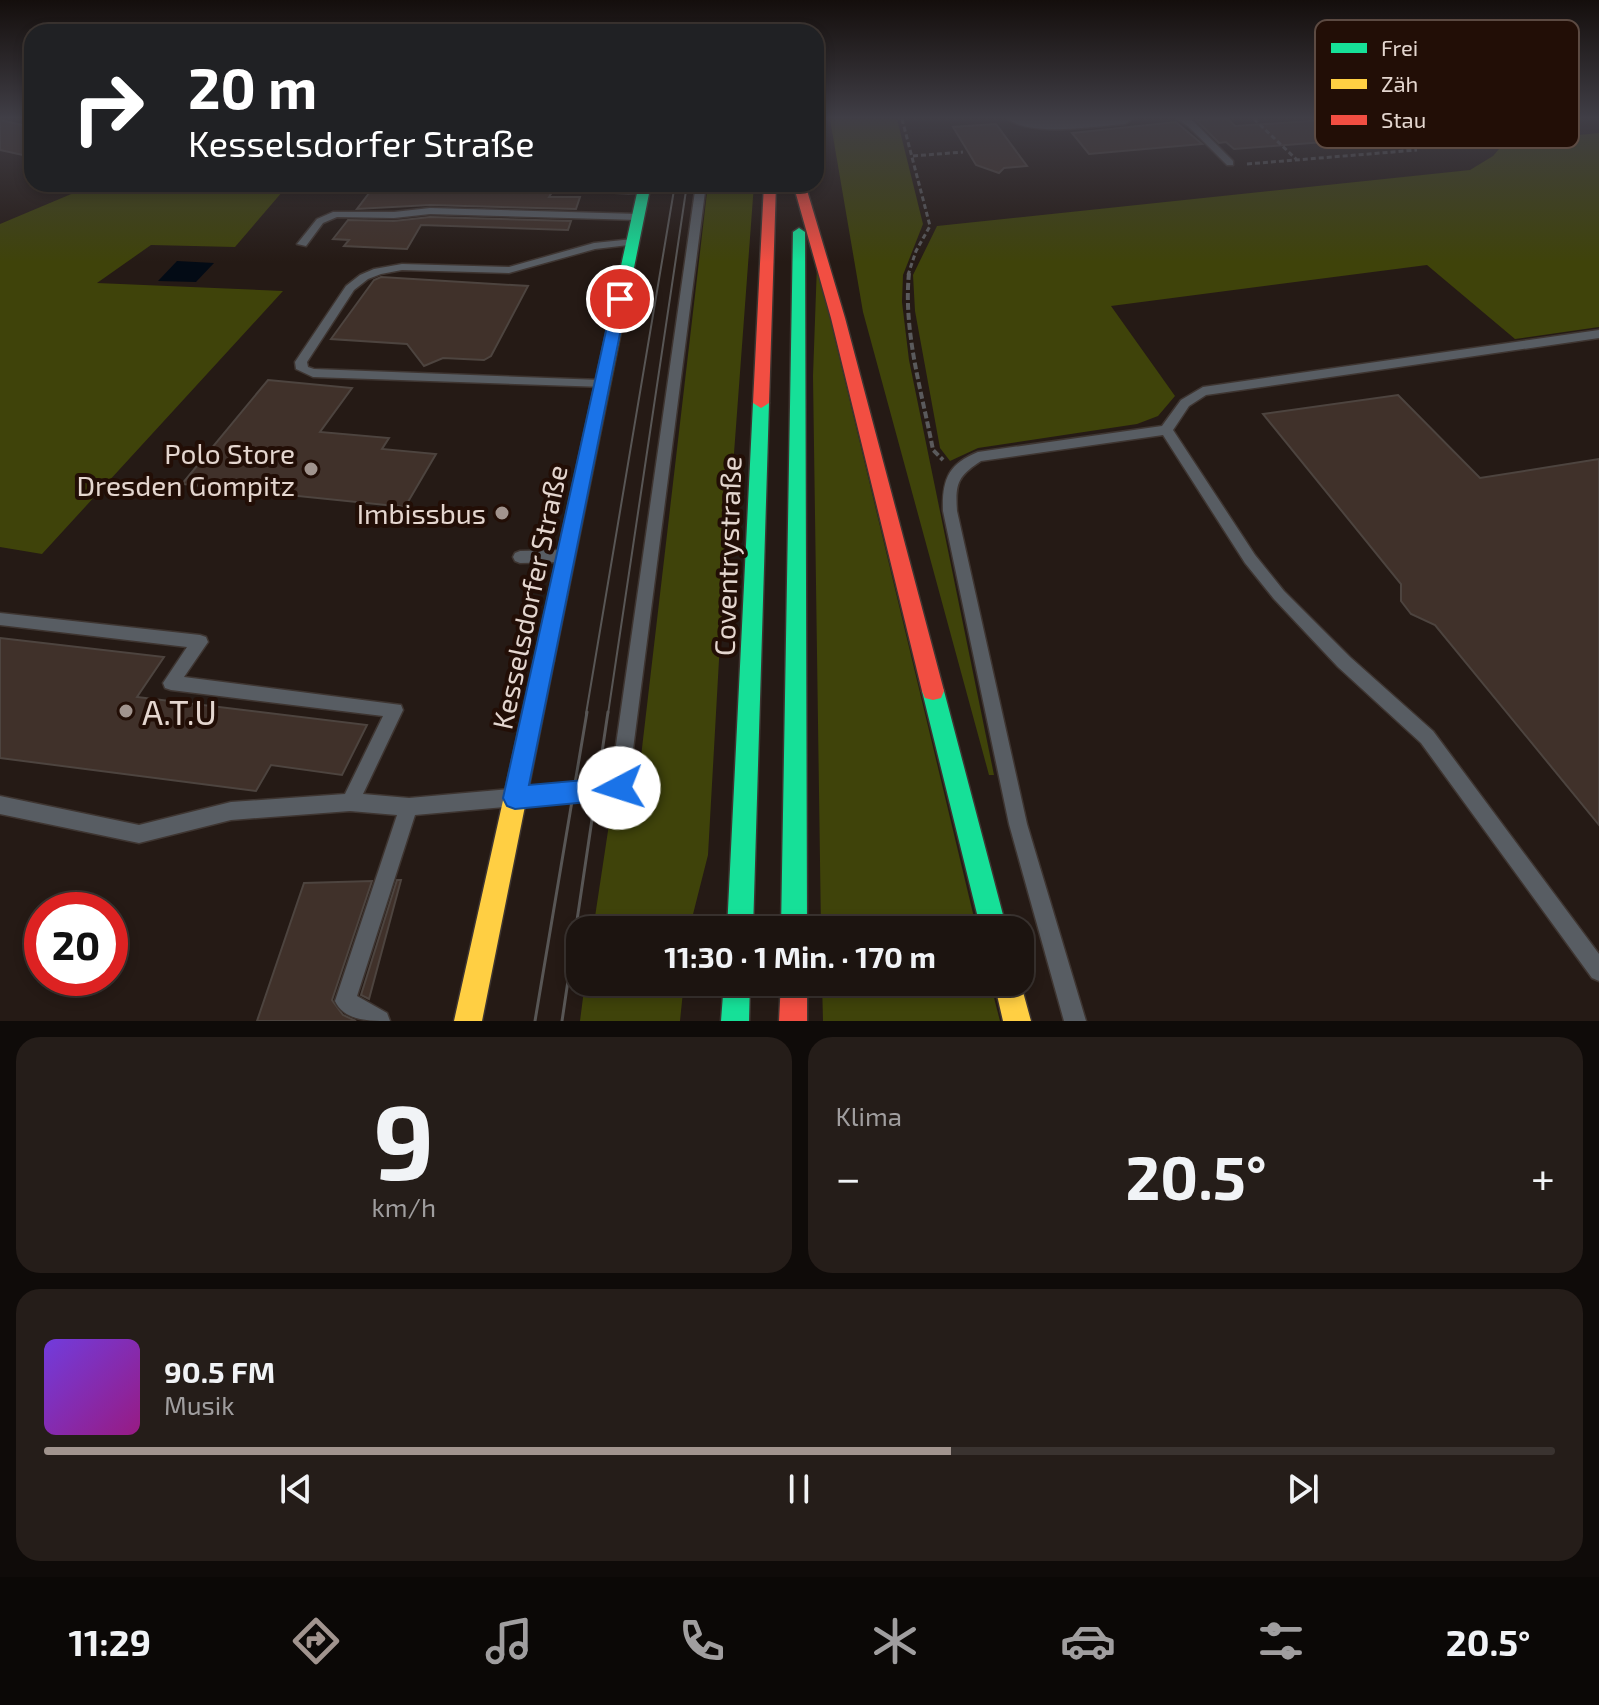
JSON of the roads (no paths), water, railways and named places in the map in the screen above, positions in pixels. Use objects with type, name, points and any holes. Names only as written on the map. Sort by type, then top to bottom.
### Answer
[{"type":"main road","name":"Kesselsdorfer Straße","points":[[468,1021],[643,192]]},
{"type":"main road","name":"Coventrystraße","points":[[741,916],[770,192]]},
{"type":"main road","points":[[794,916],[800,192]]},
{"type":"main road","points":[[802,192],[834,303],[990,916]]},
{"type":"main road","points":[[735,1021],[736,996]]},
{"type":"main road","points":[[793,1021],[794,996]]},
{"type":"main road","points":[[1011,996],[1017,1021]]},
{"type":"lane","points":[[0,805],[139,834],[231,811],[350,802],[409,807],[619,788],[700,192]]},
{"type":"lane","points":[[302,244],[320,221],[336,214],[394,215],[430,211],[638,217]]},
{"type":"lane","points":[[601,384],[313,373],[304,371],[301,362],[350,288],[371,274],[402,267],[509,270],[594,246],[633,242]]},
{"type":"lane","points":[[1075,1021],[1018,824],[979,649],[950,511],[949,492],[956,471],[978,457],[1166,430],[1185,403],[1203,391],[1599,334]]},
{"type":"lane","points":[[1166,430],[1250,559],[1279,595],[1344,662],[1427,737],[1599,971]]},
{"type":"lane","points":[[520,557],[567,555]]},
{"type":"lane","points":[[0,619],[200,642],[171,683],[395,710],[350,802]]},
{"type":"lane","points":[[379,1021],[345,1001],[409,807]]},
{"type":"tram line","points":[[586,714],[674,192]]},
{"type":"tram line","points":[[608,714],[686,192]]},
{"type":"tram line","points":[[535,1021],[587,712]]},
{"type":"tram line","points":[[562,1021],[608,712]]},
{"type":"place","name":"Polo Store Dresden Gompitz","points":[[311,469]]},
{"type":"place","name":"Imbissbus","points":[[502,513]]},
{"type":"place","name":"A.T.U","points":[[126,711]]}]
